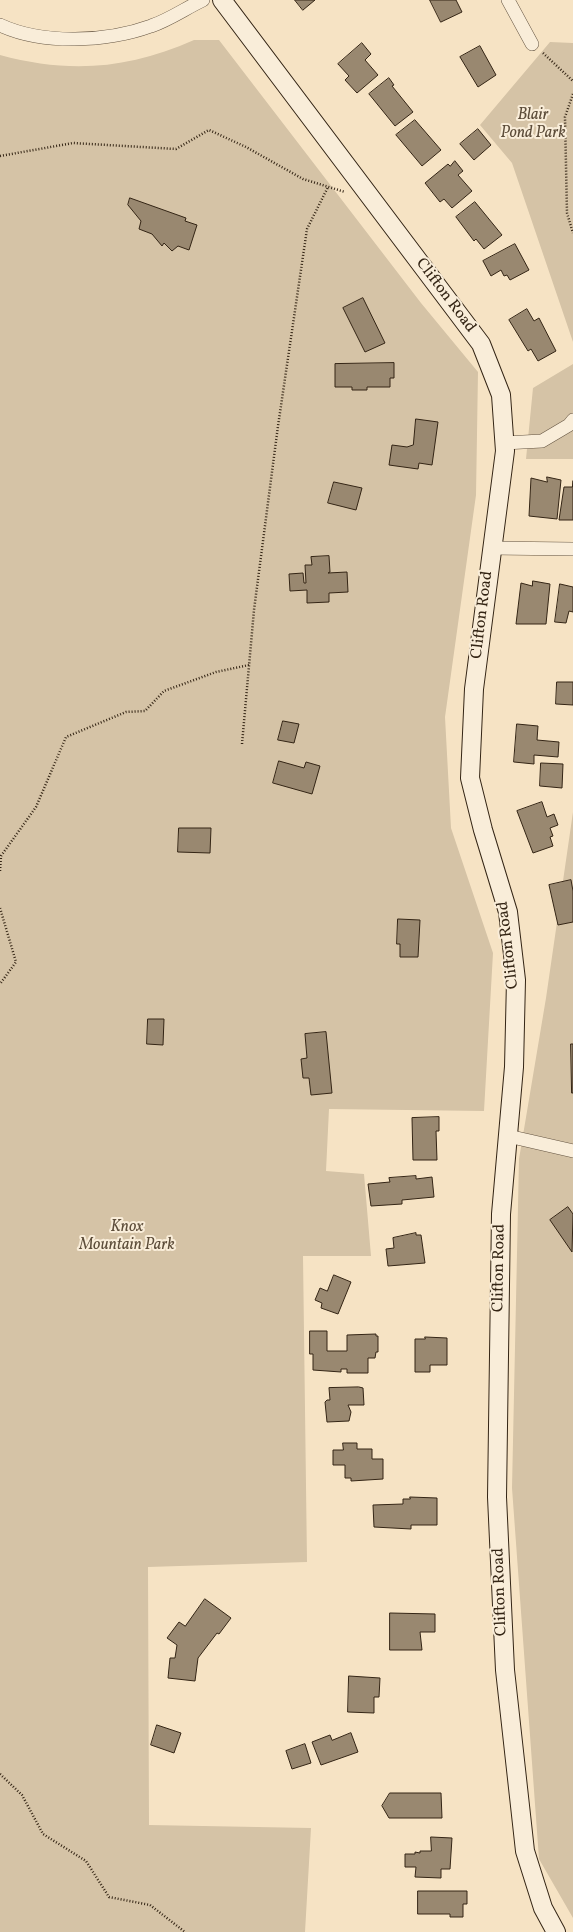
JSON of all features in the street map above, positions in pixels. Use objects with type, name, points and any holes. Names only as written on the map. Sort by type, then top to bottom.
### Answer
[{"type":"main road","name":"Clifton Road","points":[[222,0],[481,344],[501,394],[505,451],[474,689],[470,778],[483,830],[508,912],[516,980],[514,1066],[501,1214],[497,1497],[505,1670],[525,1851],[543,1908],[556,1932]]},
{"type":"street","points":[[0,26],[9,30],[55,38],[108,37],[151,26],[203,0]]},
{"type":"street","points":[[508,0],[532,44]]},
{"type":"street","points":[[504,443],[542,440],[569,425],[573,420]]},
{"type":"street","points":[[492,548],[573,549]]},
{"type":"street","points":[[508,1136],[573,1151]]},
{"type":"path","points":[[532,44],[573,81]]},
{"type":"path","points":[[573,94],[565,117],[567,213],[573,233]]},
{"type":"path","points":[[0,156],[73,143],[176,149],[209,130],[246,147],[303,179],[373,200]]},
{"type":"path","points":[[242,744],[249,665],[278,426],[307,229],[328,186]]},
{"type":"path","points":[[0,871],[1,856],[36,807],[66,737],[126,712],[145,711],[164,691],[216,672],[249,665]]},
{"type":"path","points":[[0,908],[16,962],[0,984]]},
{"type":"path","points":[[0,1774],[22,1795],[43,1834],[86,1861],[109,1897],[150,1905],[184,1931]]},
{"type":"green space","name":"Knox Mountain Park","points":[[194,40],[219,40],[421,303],[478,372],[476,495],[445,717],[451,828],[493,953],[484,1111],[329,1109],[326,1171],[364,1174],[371,1256],[303,1256],[307,1562],[148,1567],[149,1825],[311,1828],[305,1932],[0,1932],[0,55],[51,65],[98,66],[146,57],[170,50]]},
{"type":"green space","name":"Blair Pond Park","points":[[550,42],[573,43],[573,342],[512,163],[480,125]]},
{"type":"green space","points":[[573,364],[573,459],[526,459],[533,388]]},
{"type":"green space","points":[[573,812],[573,1918],[539,1859],[512,1488],[519,1159],[546,998]]},
{"type":"building","points":[[295,0],[315,0],[303,10]]},
{"type":"building","points":[[430,0],[456,0],[462,12],[441,22]]},
{"type":"building","points":[[362,43],[371,54],[365,60],[378,75],[357,93],[345,80],[349,76],[338,64]]},
{"type":"building","points":[[480,46],[496,75],[478,87],[460,57]]},
{"type":"building","points":[[389,78],[394,85],[392,86],[413,112],[395,126],[369,94]]},
{"type":"building","points":[[415,120],[441,150],[422,166],[396,135]]},
{"type":"building","points":[[478,129],[491,145],[474,160],[460,144]]},
{"type":"building","points":[[455,161],[463,171],[458,175],[472,191],[452,208],[444,199],[440,202],[425,183],[448,164],[450,166]]},
{"type":"building","points":[[130,198],[186,218],[185,221],[197,225],[189,250],[178,246],[172,251],[164,243],[162,246],[152,234],[139,229],[141,221],[128,205]]},
{"type":"building","points":[[475,202],[502,235],[484,249],[476,239],[474,241],[456,217]]},
{"type":"building","points":[[515,244],[529,270],[510,280],[507,275],[504,276],[501,270],[491,276],[483,261]]},
{"type":"building","points":[[363,298],[385,343],[365,352],[343,308]]},
{"type":"building","points":[[527,309],[534,321],[539,318],[556,351],[538,361],[531,349],[528,351],[509,320]]},
{"type":"building","points":[[394,363],[394,378],[390,378],[390,387],[367,387],[367,390],[352,390],[352,387],[335,387],[335,364]]},
{"type":"building","points":[[416,419],[438,422],[432,465],[419,463],[418,469],[389,465],[392,445],[407,447],[413,445]]},
{"type":"building","points":[[547,477],[561,480],[557,519],[529,516],[531,478],[547,482]]},
{"type":"building","points":[[573,481],[573,520],[559,520],[564,487],[572,487]]},
{"type":"building","points":[[334,482],[362,488],[356,510],[328,503]]},
{"type":"building","points":[[329,556],[330,572],[328,573],[347,572],[348,592],[329,593],[329,602],[307,603],[307,590],[290,591],[289,574],[303,573],[304,583],[306,583],[305,565],[312,565],[311,557]]},
{"type":"building","points":[[533,581],[550,584],[546,624],[516,624],[521,583],[532,586]]},
{"type":"building","points":[[560,584],[573,587],[573,612],[569,611],[566,623],[555,622]]},
{"type":"building","points":[[557,682],[573,682],[573,705],[556,704]]},
{"type":"building","points":[[283,721],[299,724],[294,743],[278,740]]},
{"type":"building","points":[[517,724],[538,726],[537,740],[559,742],[558,757],[534,755],[534,764],[514,762]]},
{"type":"building","points":[[279,761],[304,768],[306,762],[320,766],[312,794],[273,783]]},
{"type":"building","points":[[541,763],[563,764],[562,788],[540,786]]},
{"type":"building","points":[[542,802],[547,817],[554,814],[558,825],[550,828],[553,836],[550,837],[553,846],[533,853],[517,811]]},
{"type":"building","points":[[179,828],[211,828],[210,853],[178,852]]},
{"type":"building","points":[[571,880],[573,891],[573,922],[558,925],[549,885]]},
{"type":"building","points":[[398,919],[420,920],[418,957],[400,957],[400,944],[397,944]]},
{"type":"building","points":[[148,1019],[164,1019],[163,1045],[147,1044]]},
{"type":"building","points":[[326,1032],[332,1093],[311,1095],[309,1078],[303,1078],[301,1059],[307,1058],[305,1034]]},
{"type":"building","points":[[571,1044],[573,1044],[573,1093],[572,1093]]},
{"type":"building","points":[[439,1117],[439,1131],[436,1131],[437,1160],[413,1160],[412,1118]]},
{"type":"building","points":[[416,1176],[416,1179],[432,1177],[434,1197],[402,1200],[402,1204],[371,1206],[368,1184],[390,1182],[389,1178]]},
{"type":"building","points":[[568,1207],[573,1214],[572,1252],[550,1220]]},
{"type":"building","points":[[416,1233],[416,1235],[421,1235],[425,1263],[388,1266],[386,1249],[394,1248],[393,1238]]},
{"type":"building","points":[[334,1275],[351,1282],[338,1314],[321,1308],[322,1303],[315,1300],[320,1288],[327,1291]]},
{"type":"building","points":[[310,1331],[327,1331],[327,1351],[347,1351],[347,1335],[376,1334],[376,1336],[378,1336],[378,1352],[376,1352],[375,1358],[368,1358],[368,1373],[347,1373],[347,1369],[341,1369],[341,1372],[313,1370],[313,1354],[310,1354]]},
{"type":"building","points":[[425,1337],[447,1338],[447,1365],[430,1365],[430,1372],[415,1372],[415,1339],[425,1339]]},
{"type":"building","points":[[329,1388],[363,1388],[364,1405],[348,1405],[351,1412],[349,1421],[327,1422],[325,1402],[330,1400]]},
{"type":"building","points":[[343,1443],[357,1443],[357,1449],[372,1449],[372,1459],[383,1459],[383,1479],[351,1481],[351,1478],[345,1478],[345,1465],[333,1465],[333,1450],[343,1450]]},
{"type":"building","points":[[410,1497],[437,1498],[437,1525],[411,1525],[411,1529],[374,1527],[373,1505],[403,1504],[403,1499],[410,1499]]},
{"type":"building","points":[[205,1599],[231,1618],[219,1634],[217,1633],[198,1658],[195,1681],[168,1678],[170,1658],[175,1658],[177,1645],[167,1638],[179,1622],[185,1626]]},
{"type":"building","points":[[390,1613],[435,1614],[435,1632],[420,1632],[422,1650],[390,1650]]},
{"type":"building","points":[[349,1676],[380,1678],[379,1697],[374,1697],[374,1713],[348,1712]]},
{"type":"building","points":[[157,1725],[181,1733],[174,1753],[151,1745]]},
{"type":"building","points":[[351,1733],[358,1752],[321,1765],[312,1742],[330,1735],[332,1740]]},
{"type":"building","points":[[305,1744],[311,1763],[292,1769],[286,1751]]},
{"type":"building","points":[[390,1793],[441,1793],[442,1818],[389,1818],[382,1806]]},
{"type":"building","points":[[431,1837],[452,1838],[450,1869],[441,1869],[441,1878],[415,1877],[416,1867],[405,1867],[405,1854],[415,1854],[415,1852],[420,1853],[420,1851],[431,1851]]},
{"type":"building","points":[[418,1891],[467,1891],[467,1904],[463,1904],[463,1917],[450,1917],[450,1914],[418,1914]]}]
